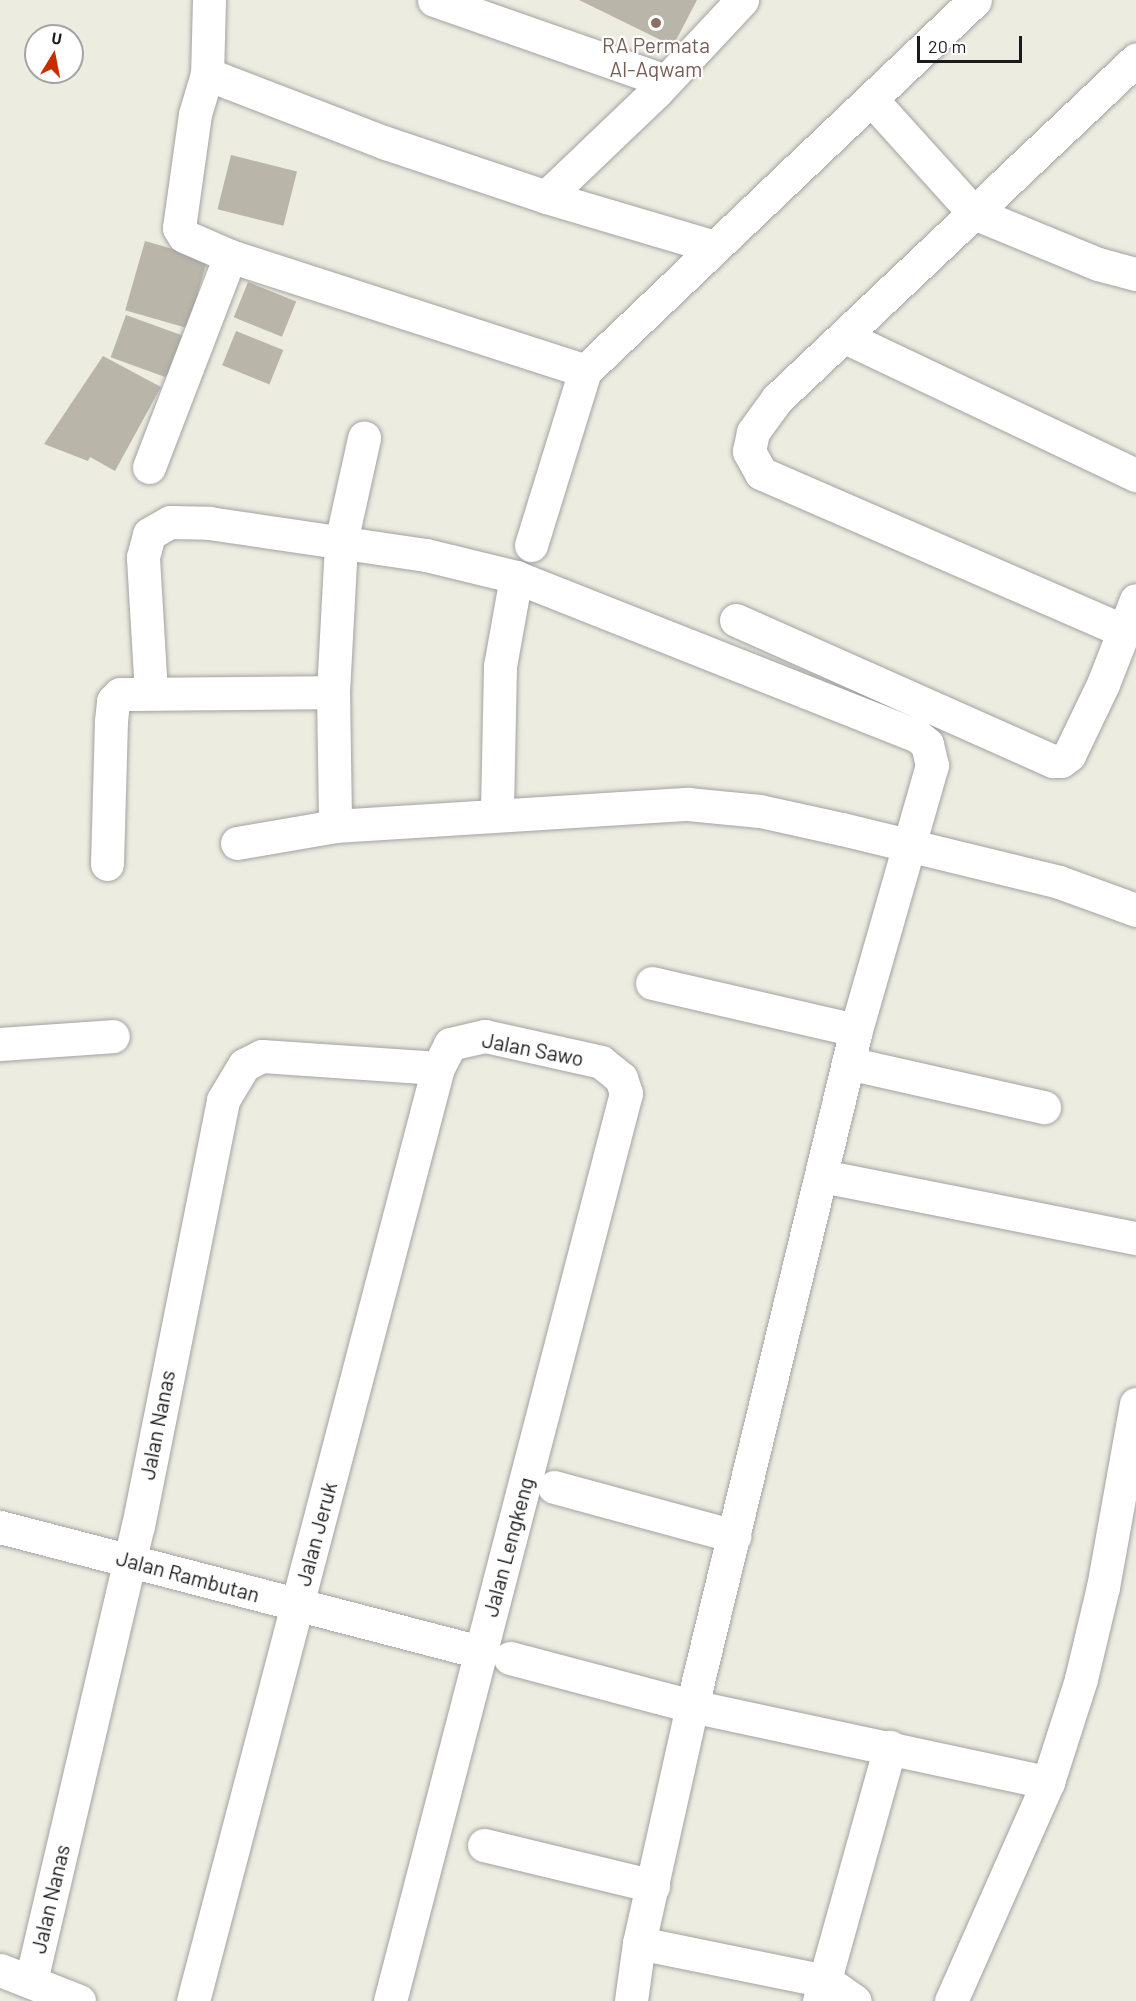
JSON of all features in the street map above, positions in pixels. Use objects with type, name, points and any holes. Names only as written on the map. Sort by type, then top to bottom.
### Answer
[{"type":"street","points":[[209,0],[207,74],[195,114],[179,228],[184,236],[230,256],[585,371]]},
{"type":"street","points":[[434,0],[665,81]]},
{"type":"street","points":[[546,198],[665,81],[742,0]]},
{"type":"street","points":[[531,545],[585,371],[975,0]]},
{"type":"street","points":[[1124,631],[761,473],[749,451],[753,432],[777,399],[847,338],[974,213],[1136,60]]},
{"type":"street","points":[[207,74],[386,143],[546,198],[715,247]]},
{"type":"street","points":[[871,99],[974,213],[1098,264],[1136,274]]},
{"type":"street","points":[[150,467],[230,256]]},
{"type":"street","points":[[847,338],[1136,475]]},
{"type":"street","points":[[334,826],[333,692],[341,542],[364,438]]},
{"type":"street","points":[[151,693],[143,557],[149,534],[170,522],[209,523],[426,555],[516,577],[916,735],[927,744],[932,765],[856,1030],[692,1706],[639,1943],[631,2001]]},
{"type":"street","points":[[497,815],[500,666],[516,577]]},
{"type":"street","points":[[736,620],[1053,761],[1069,755],[1136,600]]},
{"type":"street","points":[[107,864],[113,701],[120,694],[333,692]]},
{"type":"street","points":[[237,843],[334,826],[688,804],[760,811],[1059,882],[1136,910]]},
{"type":"street","points":[[652,983],[856,1030]]},
{"type":"street","points":[[0,1044],[113,1036]]},
{"type":"street","name":"Jalan Sawo","points":[[438,1068],[450,1044],[485,1036],[601,1062],[621,1078],[626,1094]]},
{"type":"street","name":"Jalan Nanas","points":[[31,1982],[127,1560],[138,1526],[223,1100],[234,1077],[244,1065],[262,1056],[438,1068]]},
{"type":"street","points":[[848,1063],[1044,1107]]},
{"type":"street","name":"Jalan Jeruk","points":[[193,2001],[438,1068]]},
{"type":"street","name":"Jalan Lengkeng","points":[[390,2001],[495,1655],[626,1094]]},
{"type":"street","points":[[822,1176],[1136,1238]]},
{"type":"street","points":[[951,2001],[1048,1782],[1081,1679],[1103,1587],[1136,1404]]},
{"type":"street","points":[[554,1487],[734,1536]]},
{"type":"street","name":"Jalan Rambutan","points":[[0,1527],[692,1706],[1048,1782]]},
{"type":"street","points":[[823,1991],[890,1747]]},
{"type":"street","points":[[484,1845],[653,1886]]},
{"type":"street","points":[[639,1943],[855,2001]]},
{"type":"street","points":[[0,1970],[79,2001]]},
{"type":"building","name":"RA Permata Al-Aqwam","points":[[579,0],[697,0],[673,46]]},
{"type":"building","points":[[231,155],[297,171],[283,226],[217,209]]},
{"type":"building","points":[[145,241],[207,259],[188,328],[125,310]]},
{"type":"building","points":[[248,282],[296,301],[282,337],[234,317]]},
{"type":"building","points":[[126,315],[185,337],[170,379],[111,357]]},
{"type":"building","points":[[236,331],[283,350],[269,384],[222,365]]},
{"type":"building","points":[[103,356],[161,387],[115,471],[90,457],[88,461],[44,444]]},
{"type":"place","name":"RA Permata Al-Aqwam","points":[[656,23]]}]
